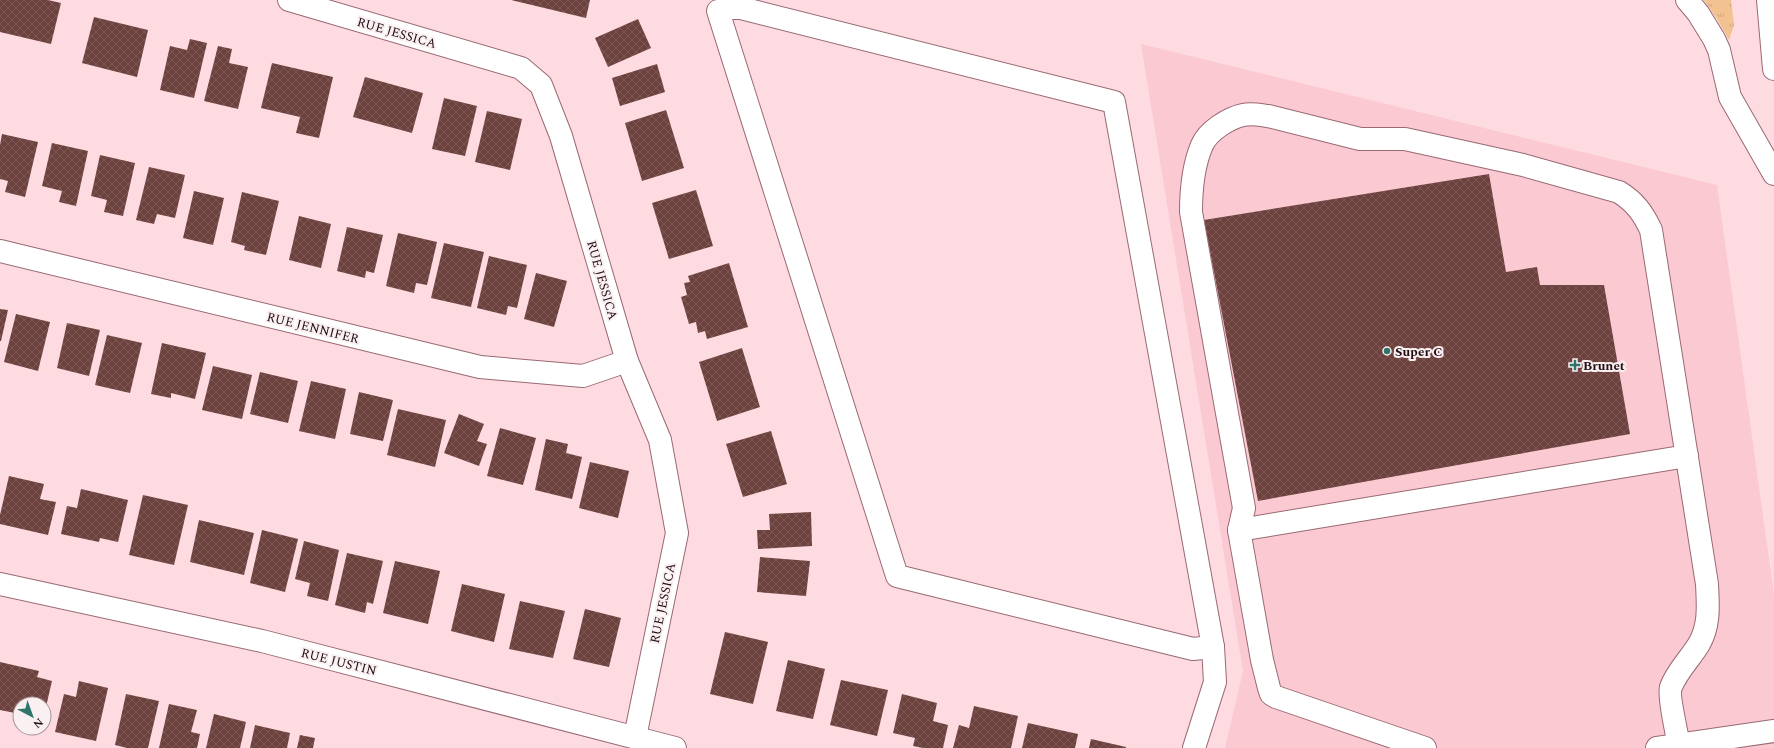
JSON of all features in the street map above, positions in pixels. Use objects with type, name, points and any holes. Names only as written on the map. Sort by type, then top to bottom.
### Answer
[{"type":"street","name":"RUE JESSICA","points":[[289,0],[521,68],[541,85],[561,136],[627,361],[660,440],[677,533],[635,737]]},
{"type":"street","points":[[1686,0],[1698,13],[1714,39],[1719,50],[1730,97],[1774,174]]},
{"type":"street","points":[[1768,0],[1774,69]]},
{"type":"street","points":[[1194,748],[1215,682],[1213,647],[1114,102],[741,8],[717,6],[897,576],[1193,649],[1213,647]]},
{"type":"street","points":[[1425,748],[1271,694],[1262,660],[1239,530],[1244,508],[1192,212],[1191,196],[1194,174],[1202,144],[1220,126],[1233,118],[1255,114],[1360,139],[1405,139],[1420,142],[1524,165],[1619,192],[1637,206],[1651,230],[1707,584],[1708,612],[1705,629],[1699,644],[1682,667],[1670,689],[1678,745]]},
{"type":"street","name":"RUE JENNIFER","points":[[0,251],[480,367],[584,376],[627,361]]},
{"type":"street","points":[[1239,530],[1687,456]]},
{"type":"street","name":"RUE JUSTIN","points":[[0,584],[262,641],[675,748]]},
{"type":"street","points":[[1657,748],[1774,731]]},
{"type":"shaded area","points":[[1141,44],[1717,185],[1774,595],[1774,748],[1225,748],[1243,671]]},
{"type":"green space","points":[[1704,0],[1731,0],[1734,25],[1729,40],[1717,19]]},
{"type":"building","points":[[0,0],[48,0],[61,3],[51,44],[0,32]]},
{"type":"building","points":[[511,0],[590,0],[586,18]]},
{"type":"building","points":[[94,17],[148,30],[137,77],[82,63]]},
{"type":"building","points":[[638,19],[651,48],[608,67],[595,38]]},
{"type":"building","points":[[190,39],[207,43],[194,98],[160,90],[170,46],[187,50]]},
{"type":"building","points":[[218,46],[232,49],[229,63],[248,67],[238,109],[204,101]]},
{"type":"building","points":[[272,63],[333,77],[319,138],[296,133],[300,117],[261,108]]},
{"type":"building","points":[[657,64],[665,92],[620,106],[612,78]]},
{"type":"building","points":[[365,77],[423,93],[412,133],[353,117]]},
{"type":"building","points":[[444,98],[477,106],[465,156],[432,149]]},
{"type":"building","points":[[666,110],[684,168],[642,181],[625,123]]},
{"type":"building","points":[[487,111],[522,119],[510,170],[475,162]]},
{"type":"building","points":[[2,134],[38,142],[25,197],[5,192],[8,181],[0,179],[0,145]]},
{"type":"building","points":[[52,143],[88,151],[76,206],[59,202],[62,191],[42,186]]},
{"type":"building","points":[[100,155],[135,163],[123,216],[104,212],[107,200],[91,196]]},
{"type":"building","points":[[149,167],[185,175],[175,218],[157,214],[154,224],[136,220]]},
{"type":"building","points":[[1489,174],[1506,272],[1537,267],[1540,285],[1604,285],[1630,434],[1258,501],[1204,220]]},
{"type":"building","points":[[696,190],[713,246],[669,259],[652,203]]},
{"type":"building","points":[[194,191],[224,198],[213,245],[183,238]]},
{"type":"building","points":[[242,192],[279,201],[266,255],[244,250],[245,246],[231,242]]},
{"type":"building","points":[[299,216],[331,224],[321,268],[289,260]]},
{"type":"building","points":[[347,227],[383,235],[374,273],[366,271],[365,278],[337,271]]},
{"type":"building","points":[[398,233],[437,242],[427,285],[416,283],[414,293],[386,286]]},
{"type":"building","points":[[444,243],[484,252],[471,307],[431,298]]},
{"type":"building","points":[[489,256],[527,265],[517,308],[508,306],[506,315],[477,308]]},
{"type":"building","points":[[729,263],[748,327],[707,339],[705,331],[698,333],[696,322],[689,324],[681,297],[687,295],[684,283],[690,282],[688,276]]},
{"type":"building","points":[[536,273],[567,281],[554,327],[524,319]]},
{"type":"building","points":[[0,309],[8,310],[1,341],[0,341]]},
{"type":"building","points":[[16,314],[50,322],[38,371],[4,362]]},
{"type":"building","points":[[67,323],[100,330],[89,376],[57,368]]},
{"type":"building","points":[[107,335],[142,343],[130,393],[95,385]]},
{"type":"building","points":[[162,343],[206,353],[195,399],[171,393],[171,398],[151,394]]},
{"type":"building","points":[[742,348],[760,407],[717,421],[699,362]]},
{"type":"building","points":[[213,366],[252,375],[242,419],[202,410]]},
{"type":"building","points":[[260,372],[298,381],[288,423],[250,414]]},
{"type":"building","points":[[311,381],[346,389],[335,439],[299,431]]},
{"type":"building","points":[[359,392],[393,400],[383,441],[350,434]]},
{"type":"building","points":[[398,409],[446,420],[435,467],[387,455]]},
{"type":"building","points":[[459,414],[484,424],[477,441],[487,444],[479,466],[444,453]]},
{"type":"building","points":[[500,428],[536,438],[523,485],[487,476]]},
{"type":"building","points":[[771,431],[787,484],[743,497],[726,444]]},
{"type":"building","points":[[546,439],[568,444],[566,453],[582,457],[572,499],[535,490]]},
{"type":"building","points":[[590,462],[629,471],[618,518],[579,508]]},
{"type":"building","points":[[9,476],[44,484],[40,499],[56,502],[48,535],[0,524],[0,515]]},
{"type":"building","points":[[81,489],[128,500],[118,542],[100,538],[99,542],[61,534],[67,506],[77,508]]},
{"type":"building","points":[[143,495],[188,505],[174,565],[129,555]]},
{"type":"building","points":[[811,512],[812,546],[758,549],[757,530],[770,530],[769,514]]},
{"type":"building","points":[[199,520],[254,533],[244,575],[190,562]]},
{"type":"building","points":[[262,530],[298,539],[285,592],[250,583]]},
{"type":"building","points":[[304,541],[339,550],[328,601],[307,596],[310,583],[295,579]]},
{"type":"building","points":[[347,553],[383,561],[373,604],[367,602],[365,613],[335,605]]},
{"type":"building","points":[[760,557],[810,561],[806,596],[757,592]]},
{"type":"building","points":[[395,561],[440,571],[428,624],[383,613]]},
{"type":"building","points":[[462,584],[505,594],[494,642],[451,631]]},
{"type":"building","points":[[520,601],[565,611],[553,658],[509,649]]},
{"type":"building","points":[[585,609],[621,618],[609,667],[573,659]]},
{"type":"building","points":[[725,632],[768,642],[753,704],[710,694]]},
{"type":"building","points":[[788,660],[825,669],[813,719],[776,711]]},
{"type":"building","points":[[0,662],[39,671],[37,677],[52,681],[48,696],[12,696],[12,712],[0,710]]},
{"type":"building","points":[[841,680],[888,690],[877,736],[830,725]]},
{"type":"building","points":[[79,681],[108,688],[96,741],[55,732],[64,694],[76,697]]},
{"type":"building","points":[[126,694],[159,701],[148,748],[127,748],[115,745]]},
{"type":"building","points":[[902,694],[937,703],[933,721],[948,725],[943,748],[923,748],[913,746],[915,738],[893,733]]},
{"type":"building","points":[[169,704],[197,710],[191,732],[200,734],[197,748],[159,748]]},
{"type":"building","points":[[974,706],[1018,716],[1011,748],[953,748],[959,725],[969,728]]},
{"type":"building","points":[[214,714],[246,722],[240,748],[206,748]]},
{"type":"building","points":[[1028,723],[1078,734],[1075,748],[1022,748]]},
{"type":"building","points":[[255,725],[290,733],[287,748],[250,748]]},
{"type":"building","points":[[300,735],[315,738],[313,748],[297,748]]},
{"type":"building","points":[[1091,739],[1126,747],[1126,748],[1089,748]]},
{"type":"place","name":"Super C","points":[[1387,351]]},
{"type":"place","name":"Brunet","points":[[1575,365]]}]
